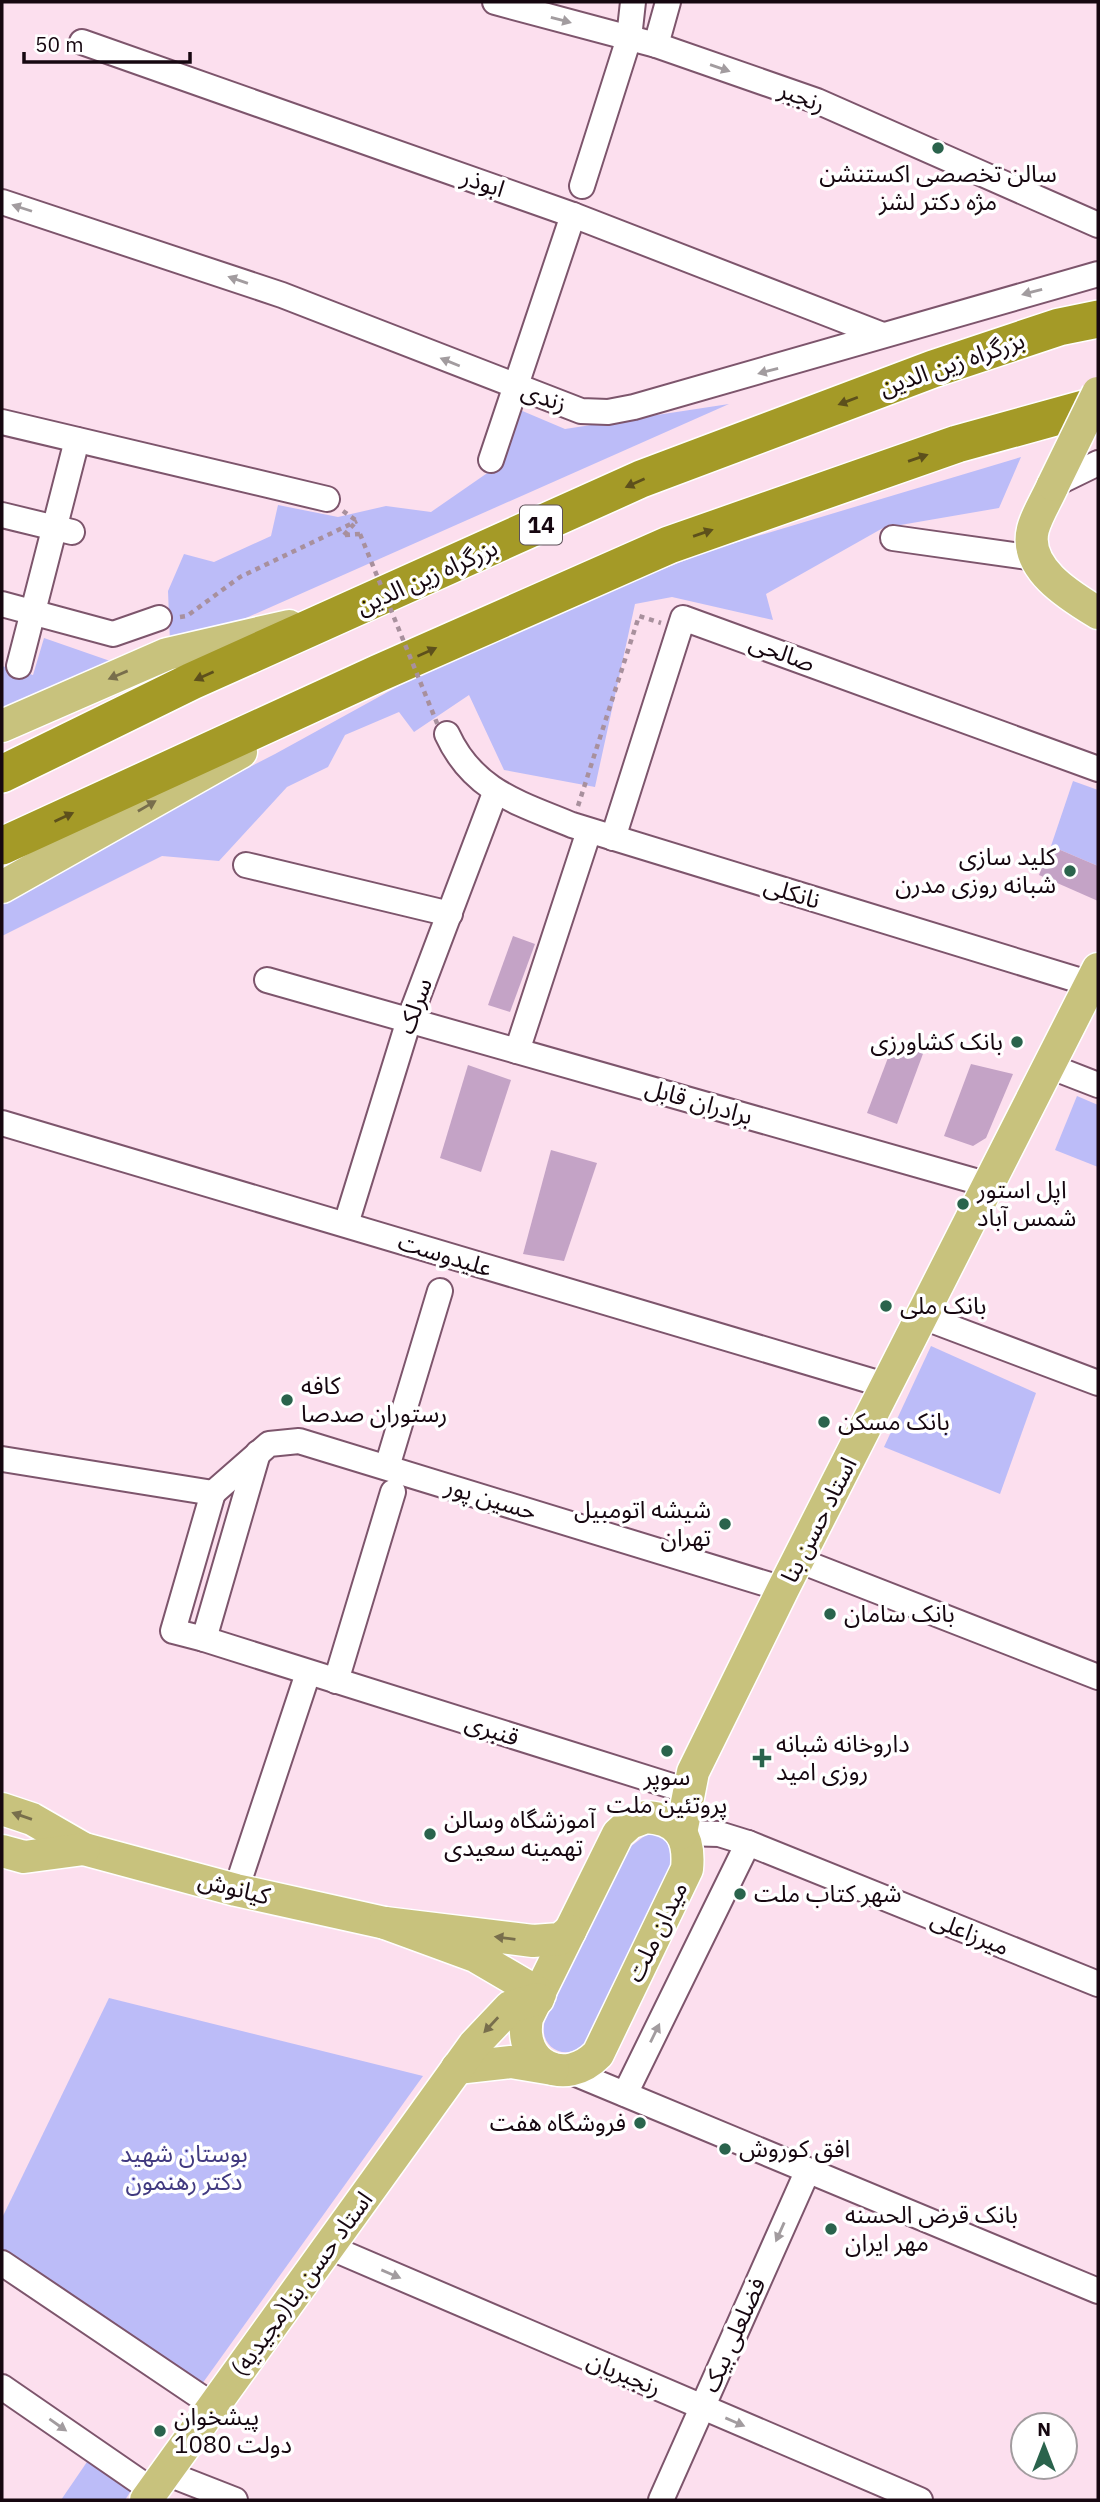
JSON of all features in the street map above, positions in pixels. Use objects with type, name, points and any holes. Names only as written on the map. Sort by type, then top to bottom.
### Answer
[{"type":"highway","name":"بزرگراه زین الدین","points":[[2,774],[192,681],[641,480],[933,369],[1059,327],[1098,319]]},
{"type":"highway","points":[[2,846],[379,673],[669,545],[957,444],[1098,405]]},
{"type":"main road","points":[[1098,393],[1033,528],[1035,558],[1042,570],[1098,613]]},
{"type":"main road","points":[[2,726],[167,654],[349,612]]},
{"type":"main road","points":[[2,887],[379,673]]},
{"type":"main road","name":"استاد حسن بنا","points":[[684,1780],[888,1386],[1095,976]]},
{"type":"main road","points":[[563,2071],[538,2060],[526,2040],[527,2018],[618,1834],[684,1780]]},
{"type":"main road","points":[[681,1833],[684,1780]]},
{"type":"main road","points":[[2,1809],[32,1819],[84,1849]]},
{"type":"main road","points":[[630,1823],[646,1817],[658,1818],[668,1822],[681,1833]]},
{"type":"main road","name":"میدان ملت","points":[[563,2071],[590,2062],[598,2054],[688,1869],[689,1847],[681,1833]]},
{"type":"main road","points":[[2,1851],[24,1857],[84,1849]]},
{"type":"main road","name":"کیانوش","points":[[84,1849],[236,1890],[385,1923],[533,1941],[560,1939],[570,1931]]},
{"type":"main road","name":"کیانوش","points":[[385,1923],[475,1956],[539,1997]]},
{"type":"main road","name":"استاد حسن بنا(مجیدیه)","points":[[155,2488],[457,2068],[503,2012],[539,1997]]},
{"type":"main road","points":[[457,2068],[511,2062],[563,2071]]},
{"type":"street","name":"رنجبر","points":[[495,2],[656,46],[817,101],[1098,225]]},
{"type":"street","points":[[582,186],[629,38],[633,2]]},
{"type":"street","points":[[656,46],[668,2]]},
{"type":"street","name":"ابوذر","points":[[82,43],[573,215],[880,334]]},
{"type":"street","name":"زندی","points":[[2,202],[282,295],[581,411],[608,412],[799,362],[880,334],[1098,274]]},
{"type":"street","points":[[491,460],[573,215]]},
{"type":"street","points":[[2,422],[327,499]]},
{"type":"street","points":[[19,666],[33,612],[63,530],[77,440]]},
{"type":"street","points":[[1053,485],[1098,463]]},
{"type":"street","points":[[2,515],[63,530]]},
{"type":"street","points":[[894,538],[1035,558]]},
{"type":"street","points":[[2,604],[113,634],[159,618]]},
{"type":"street","name":"صالحی","points":[[678,628],[680,621],[686,618],[1098,769]]},
{"type":"street","points":[[613,838],[678,628]]},
{"type":"street","points":[[443,731],[457,757],[495,793]]},
{"type":"street","name":"نانکلی","points":[[495,793],[613,838],[1095,976]]},
{"type":"street","name":"سرلک","points":[[346,1224],[409,1020],[495,793]]},
{"type":"street","points":[[517,1051],[581,828]]},
{"type":"street","points":[[246,865],[450,914]]},
{"type":"street","name":"برادران قابل","points":[[267,980],[989,1185]]},
{"type":"street","points":[[1049,1066],[1098,1085]]},
{"type":"street","name":"علیدوست","points":[[2,1123],[888,1386]]},
{"type":"street","points":[[387,1467],[440,1291]]},
{"type":"street","points":[[923,1317],[1098,1383]]},
{"type":"street","name":"حسین پور","points":[[213,1493],[269,1444],[299,1441],[783,1589]]},
{"type":"street","points":[[204,1639],[259,1451]]},
{"type":"street","points":[[2,1460],[213,1493]]},
{"type":"street","points":[[336,1681],[393,1492]]},
{"type":"street","name":"قنبری","points":[[213,1493],[173,1631],[308,1673],[684,1780]]},
{"type":"street","points":[[798,1560],[1098,1677]]},
{"type":"street","points":[[236,1890],[308,1673]]},
{"type":"street","name":"میرزاعلی","points":[[681,1833],[719,1835],[748,1843],[1098,1984]]},
{"type":"street","points":[[625,2094],[748,1843]]},
{"type":"street","points":[[563,2071],[625,2094],[1098,2291]]},
{"type":"street","name":"فضلعلی بیک","points":[[662,2500],[807,2170]]},
{"type":"street","name":"رنجبریان","points":[[329,2247],[920,2500]]},
{"type":"street","points":[[2,2263],[214,2406]]},
{"type":"street","points":[[2,2387],[155,2488],[235,2500]]},
{"type":"path","points":[[159,618],[187,616],[240,577],[357,521],[344,535],[360,534],[443,731]]},
{"type":"path","points":[[581,828],[639,616],[678,628]]},
{"type":"green space","points":[[729,404],[228,626],[170,642],[168,591],[184,554],[214,562],[271,536],[278,505],[338,517],[386,506],[431,512],[496,467],[513,407],[565,429]]},
{"type":"green space","points":[[1021,457],[999,508],[883,528],[766,594],[773,620],[672,597],[635,604],[595,787],[504,770],[469,695],[414,732],[399,712],[345,735],[328,767],[287,787],[219,861],[162,856],[2,936],[2,894],[275,754],[475,644],[711,550]]},
{"type":"green space","points":[[44,638],[113,662],[2,712],[2,666],[33,675]]},
{"type":"green space","points":[[1073,781],[1098,790],[1098,866],[1051,846]]},
{"type":"green space","points":[[1077,1096],[1098,1105],[1098,1167],[1055,1150]]},
{"type":"green space","points":[[931,1346],[1036,1393],[1000,1494],[884,1447]]},
{"type":"green space","points":[[647,1834],[662,1836],[672,1846],[672,1868],[585,2044],[577,2050],[561,2052],[554,2049],[545,2038],[545,2020],[630,1847]]},
{"type":"green space","name":"بوستان شهید دکتر رهنمون","points":[[109,1998],[423,2076],[202,2384],[2,2251],[2,2218]]},
{"type":"green space","points":[[89,2459],[133,2488],[125,2500],[61,2500]]},
{"type":"building","name":"کلید سازی شبانه روزی مدرن","points":[[1051,846],[1098,866],[1098,901],[1039,875]]},
{"type":"building","points":[[513,936],[535,944],[510,1012],[488,1005]]},
{"type":"building","points":[[894,1042],[924,1051],[897,1124],[867,1113]]},
{"type":"building","points":[[971,1064],[1013,1074],[986,1138],[973,1146],[944,1136]]},
{"type":"building","points":[[468,1065],[511,1080],[481,1172],[440,1158]]},
{"type":"building","points":[[551,1150],[597,1163],[564,1261],[523,1254]]},
{"type":"place","name":"سالن تخصصی اکستنشن مژه دکتر لشز","points":[[938,148]]},
{"type":"place","name":"کلید سازی شبانه روزی مدرن","points":[[1070,871]]},
{"type":"place","name":"بانک کشاورزی","points":[[1017,1042]]},
{"type":"place","name":"اپل استور شمس آباد","points":[[963,1204]]},
{"type":"place","name":"بانک ملی","points":[[886,1306]]},
{"type":"place","name":"کافه رستوران صدصا","points":[[287,1400]]},
{"type":"place","name":"بانک مسکن","points":[[824,1422]]},
{"type":"place","name":"شیشه اتومبیل تهران","points":[[725,1524]]},
{"type":"place","name":"بانک سامان","points":[[830,1614]]},
{"type":"place","name":"سوپر پروتئین ملت","points":[[667,1751]]},
{"type":"place","name":"داروخانه شبانه روزی امید","points":[[762,1758]]},
{"type":"place","name":"آموزشگاه وسالن تهمینه سعیدی","points":[[430,1834]]},
{"type":"place","name":"شهر کتاب ملت","points":[[740,1894]]},
{"type":"place","name":"فروشگاه هفت","points":[[640,2123]]},
{"type":"place","name":"افق کوروش","points":[[725,2149]]},
{"type":"place","name":"بانک قرض الحسنه مهر ایران","points":[[831,2229]]},
{"type":"place","name":"پیشخوان دولت 1080","points":[[160,2431]]}]
